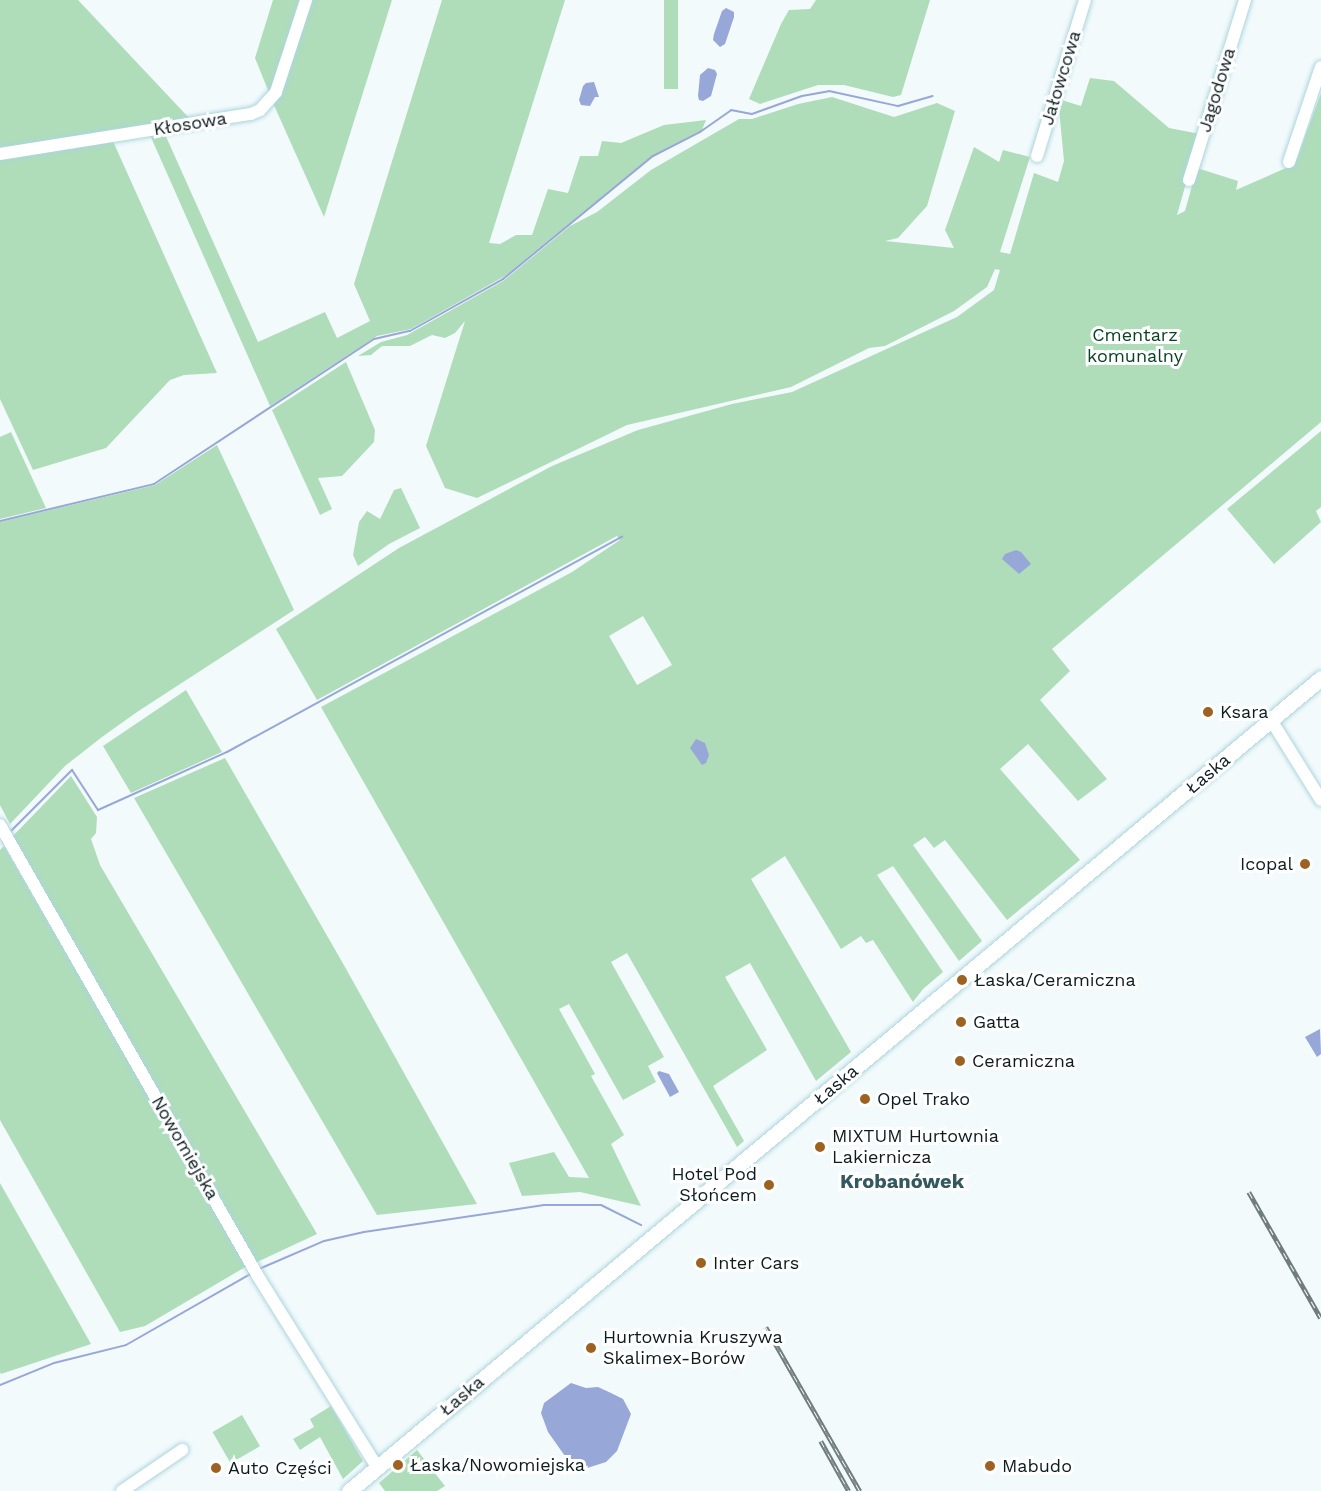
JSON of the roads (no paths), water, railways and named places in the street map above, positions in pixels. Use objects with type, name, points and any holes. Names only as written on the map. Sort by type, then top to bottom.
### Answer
[{"type":"main road","name":"Łaska","points":[[349,1491],[1321,678]]},
{"type":"street","name":"Kłosowa","points":[[0,154],[251,114],[260,110],[276,92],[306,0]]},
{"type":"street","name":"Jałowcowa","points":[[1037,156],[1085,0]]},
{"type":"street","name":"Jagodowa","points":[[1190,180],[1245,0]]},
{"type":"street","points":[[1289,162],[1321,67]]},
{"type":"street","points":[[1271,720],[1321,800]]},
{"type":"street","name":"Nowomiejska","points":[[4,835],[256,1273],[377,1467]]},
{"type":"street","points":[[122,1491],[182,1450]]},
{"type":"water","points":[[726,8],[734,12],[734,17],[725,44],[720,47],[713,40],[722,11]]},
{"type":"water","points":[[708,68],[715,70],[717,74],[711,96],[703,101],[699,100],[698,96],[700,75]]},
{"type":"water","points":[[594,82],[599,97],[595,97],[590,106],[581,105],[579,100],[583,86]]},
{"type":"water","points":[[1016,550],[1021,552],[1031,564],[1019,574],[1002,559],[1005,554]]},
{"type":"water","points":[[696,739],[705,743],[709,755],[706,763],[702,765],[690,748]]},
{"type":"water","points":[[1320,1029],[1321,1054],[1317,1057],[1305,1037]]},
{"type":"water","points":[[659,1071],[669,1074],[679,1092],[670,1097],[657,1073]]},
{"type":"water","points":[[571,1383],[586,1388],[598,1387],[623,1399],[631,1414],[617,1451],[606,1462],[581,1470],[572,1466],[548,1432],[541,1413],[544,1403]]},
{"type":"waterway","points":[[0,521],[154,484],[374,339],[410,331],[503,279],[653,156],[700,132],[731,110],[752,114],[802,96],[829,91],[898,106],[933,96]]},
{"type":"waterway","points":[[10,832],[72,770],[98,810],[227,752],[622,537]]},
{"type":"waterway","points":[[259,1269],[324,1241],[364,1232],[544,1205],[601,1205],[641,1225]]},
{"type":"waterway","points":[[0,1385],[54,1363],[126,1345],[252,1273]]},
{"type":"railway","points":[[1249,1192],[1321,1318]]},
{"type":"railway","points":[[766,1327],[860,1491]]},
{"type":"railway","points":[[821,1441],[849,1491]]},
{"type":"place","name":"Ksara","points":[[1208,712]]},
{"type":"place","name":"Icopal","points":[[1305,864]]},
{"type":"place","name":"Łaska/Ceramiczna","points":[[962,980]]},
{"type":"place","name":"Gatta","points":[[961,1022]]},
{"type":"place","name":"Ceramiczna","points":[[960,1061]]},
{"type":"place","name":"Opel Trako","points":[[865,1099]]},
{"type":"place","name":"MIXTUM Hurtownia Lakiernicza","points":[[820,1147]]},
{"type":"place","name":"Hotel Pod Słońcem","points":[[769,1185]]},
{"type":"place","name":"Inter Cars","points":[[701,1263]]},
{"type":"place","name":"Hurtownia Kruszywa Skalimex-Borów","points":[[591,1348]]},
{"type":"place","name":"Łaska/Nowomiejska","points":[[398,1465]]},
{"type":"place","name":"Mabudo","points":[[990,1466]]},
{"type":"place","name":"Auto Części","points":[[216,1468]]},
{"type":"district","name":"Krobanówek","points":[[902,1181]]},
{"type":"park label","name":"Cmentarz komunalny","points":[[1135,346]]}]
